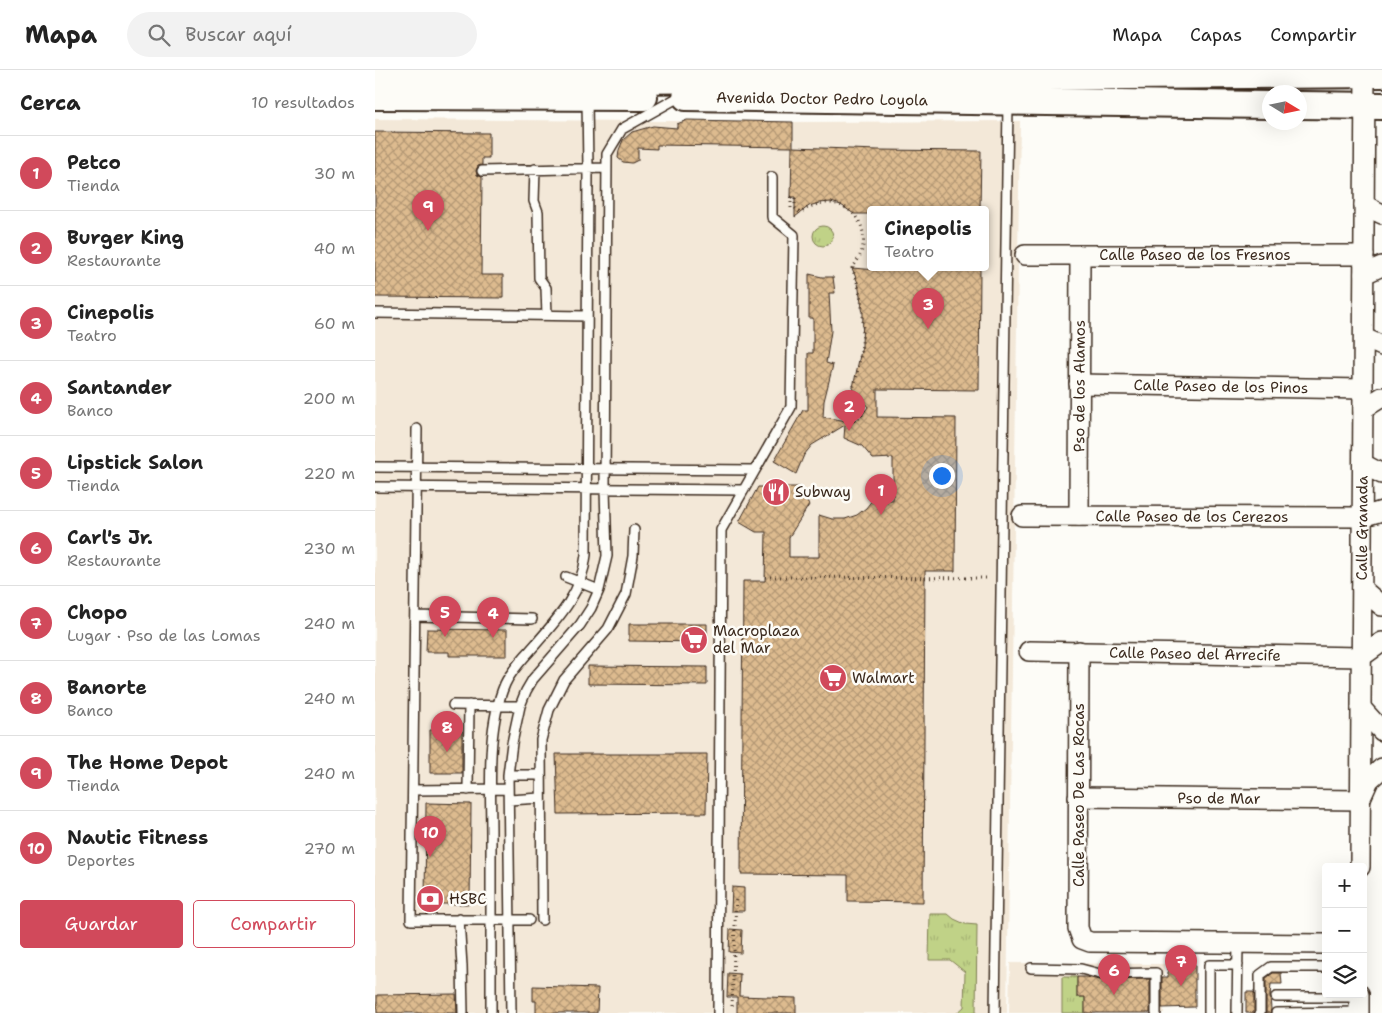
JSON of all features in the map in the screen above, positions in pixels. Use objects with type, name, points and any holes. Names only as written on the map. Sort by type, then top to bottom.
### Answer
[{"type":"main road","name":"Avenida Doctor Pedro Loyola","points":[[375,74],[625,80],[1371,72]]},
{"type":"main road","name":"Avenida Doctor Pedro Loyola","points":[[375,96],[679,97],[1262,105]]},
{"type":"main road","points":[[1307,105],[1374,106]]},
{"type":"street","name":"Calle Granada","points":[[1360,863],[1364,205],[1374,106],[1371,72]]},
{"type":"street","points":[[1364,205],[1382,214]]},
{"type":"street","name":"Calle Paseo de los Fresnos","points":[[1025,255],[1364,255]]},
{"type":"street","name":"Pso de los Alamos","points":[[1079,516],[1080,255]]},
{"type":"street","points":[[1364,274],[1382,266]]},
{"type":"street","points":[[1364,338],[1382,346]]},
{"type":"street","name":"Calle Paseo de los Pinos","points":[[1079,384],[1363,389]]},
{"type":"street","points":[[1363,409],[1382,397]]},
{"type":"street","points":[[1363,464],[1382,474]]},
{"type":"street","points":[[1362,517],[1382,512]]},
{"type":"street","name":"Calle Paseo de los Cerezos","points":[[1023,516],[1362,517]]},
{"type":"street","points":[[1362,589],[1382,606]]},
{"type":"street","points":[[1361,658],[1382,642]]},
{"type":"street","name":"Calle Paseo del Arrecife","points":[[1029,650],[1361,658]]},
{"type":"street","name":"Calle Paseo De Las Rocas","points":[[1079,651],[1078,928],[1082,939],[1090,942],[1238,943]]},
{"type":"street","points":[[1361,708],[1382,731]]},
{"type":"street","points":[[1360,800],[1369,780],[1382,768]]},
{"type":"street","name":"Pso de Mar","points":[[1078,797],[1360,800]]},
{"type":"street","points":[[1238,943],[1322,944]]},
{"type":"lane","points":[[491,1013],[491,789],[493,726],[505,684],[513,670],[560,616],[571,600],[585,569],[588,257],[587,98],[609,83],[625,80]]},
{"type":"lane","points":[[511,1013],[508,775],[512,744],[520,706],[533,678],[580,625],[591,608],[599,590],[607,556],[605,386],[607,154],[622,129],[679,97]]},
{"type":"lane","points":[[995,1013],[1008,101]]},
{"type":"lane","points":[[482,171],[607,168]]},
{"type":"lane","points":[[535,170],[539,278],[546,288],[547,315]]},
{"type":"lane","points":[[718,1013],[721,530],[791,407],[794,235],[772,217],[772,178]]},
{"type":"lane","points":[[588,257],[606,257]]},
{"type":"lane","points":[[375,313],[587,316]]},
{"type":"lane","points":[[587,386],[605,386]]},
{"type":"lane","points":[[417,429],[411,920],[529,920]]},
{"type":"lane","points":[[375,467],[755,470]]},
{"type":"lane","points":[[375,487],[743,490]]},
{"type":"lane","points":[[542,920],[541,740],[549,710],[564,680],[608,629],[625,594],[633,556],[633,530]]},
{"type":"lane","points":[[566,577],[599,590]]},
{"type":"lane","points":[[415,616],[532,619]]},
{"type":"lane","points":[[453,705],[520,706]]},
{"type":"lane","points":[[469,705],[469,790]]},
{"type":"lane","points":[[508,775],[541,775]]},
{"type":"lane","points":[[413,790],[509,789]]},
{"type":"lane","points":[[509,800],[541,798]]},
{"type":"lane","points":[[459,919],[463,966],[463,1013]]},
{"type":"lane","points":[[1237,1013],[1238,943]]},
{"type":"lane","points":[[1209,1013],[1209,965],[1237,966]]},
{"type":"lane","points":[[1260,1013],[1260,975],[1271,967],[1322,967]]},
{"type":"lane","points":[[1031,968],[1081,969],[1100,974],[1156,973],[1156,1013]]},
{"type":"lane","points":[[1276,1007],[1276,993],[1322,993]]},
{"type":"lane","points":[[1276,1007],[1359,1004]]},
{"type":"lane","points":[[1276,1007],[1359,1004]]},
{"type":"path","points":[[791,208],[791,197],[795,197],[795,208],[800,213],[809,206],[819,203],[831,202],[841,205],[854,214],[863,230],[863,250],[859,260],[851,268],[858,283],[863,314],[860,361],[852,393],[860,397],[865,407],[862,415],[857,420],[845,421]]},
{"type":"path","points":[[765,577],[1001,578]]},
{"type":"path","points":[[732,1013],[735,896]]},
{"type":"shaded area","name":"Macroplaza del Mar","points":[[375,119],[793,122],[1020,121],[1007,1013],[375,1013]]},
{"type":"shaded area","points":[[1010,963],[1164,964],[1164,1013],[1009,1013]]},
{"type":"green space","points":[[823,226],[830,229],[833,236],[830,243],[823,246],[816,243],[813,236],[816,229]]},
{"type":"green space","points":[[930,914],[948,914],[965,924],[977,925],[976,1013],[957,1013],[964,1007],[965,972],[950,960],[929,960]]},
{"type":"green space","points":[[1062,977],[1077,977],[1077,997],[1085,997],[1085,1013],[1062,1013]]},
{"type":"building","points":[[687,120],[793,122],[793,147],[981,151],[980,206],[867,206],[867,214],[854,214],[841,205],[831,202],[809,206],[795,217],[795,197],[791,197],[792,147],[657,145],[657,149],[638,148],[638,160],[632,163],[623,162],[618,158],[623,140],[632,132],[653,126],[677,128],[677,124]]},
{"type":"building","points":[[375,132],[489,133],[489,158],[482,158],[482,165],[478,166],[476,171],[477,175],[482,177],[481,275],[503,275],[503,298],[375,297]]},
{"type":"building","points":[[852,268],[867,269],[867,271],[980,271],[979,390],[877,389],[877,417],[956,418],[955,571],[925,571],[923,902],[848,901],[848,875],[741,874],[743,581],[765,581],[766,532],[756,532],[739,522],[758,487],[800,487],[809,505],[789,537],[789,557],[819,557],[819,515],[832,519],[845,519],[857,515],[873,499],[893,500],[893,458],[873,459],[862,446],[844,438],[845,425],[812,445],[804,455],[796,474],[774,461],[803,410],[808,410],[808,353],[813,353],[813,318],[809,318],[809,274],[833,277],[835,293],[829,293],[831,331],[826,363],[833,365],[824,401],[823,417],[853,422],[861,417],[868,407],[860,397],[852,392],[862,346],[863,314],[858,283]]},
{"type":"building","points":[[629,624],[707,624],[707,642],[629,641]]},
{"type":"building","points":[[427,629],[507,630],[507,656],[449,656],[449,652],[426,652]]},
{"type":"building","points":[[588,666],[707,667],[707,685],[588,684]]},
{"type":"building","points":[[430,730],[462,731],[462,773],[430,773]]},
{"type":"building","points":[[556,754],[707,754],[706,813],[558,814]]},
{"type":"building","points":[[426,803],[471,804],[470,904],[425,904]]},
{"type":"building","points":[[732,887],[744,888],[744,911],[731,911]]},
{"type":"building","points":[[730,929],[742,930],[741,953],[729,952]]},
{"type":"building","points":[[1168,964],[1195,965],[1195,1007],[1162,1008],[1162,977],[1168,977]]},
{"type":"building","points":[[728,973],[740,974],[739,996],[796,998],[796,1013],[737,1013],[737,997],[727,997]]},
{"type":"building","points":[[1273,973],[1281,973],[1282,984],[1271,984],[1271,1009],[1270,1013],[1266,1013],[1266,978]]},
{"type":"building","points":[[1077,977],[1100,980],[1150,979],[1150,1013],[1085,1013],[1085,997],[1077,997]]},
{"type":"building","points":[[533,986],[598,988],[597,1013],[536,1013],[536,1001],[533,1001]]},
{"type":"building","points":[[1246,992],[1254,992],[1254,1013],[1246,1013]]},
{"type":"building","points":[[456,994],[457,1013],[377,1013],[377,995]]},
{"type":"place","name":"The Home Depot","points":[[428,231]]},
{"type":"place","name":"Cinepolis","points":[[928,329]]},
{"type":"place","name":"Burger King","points":[[849,431]]},
{"type":"place","name":"Subway","points":[[776,492]]},
{"type":"place","name":"Petco","points":[[881,515]]},
{"type":"place","name":"Lipstick Salon","points":[[445,637]]},
{"type":"place","name":"Santander","points":[[493,638]]},
{"type":"place","name":"Macroplaza del Mar","points":[[694,640]]},
{"type":"place","name":"Walmart","points":[[833,678]]},
{"type":"place","name":"Banorte","points":[[447,752]]},
{"type":"place","name":"Nautic Fitness","points":[[430,857]]},
{"type":"place","name":"HSBC","points":[[430,899]]},
{"type":"place","name":"Chopo","points":[[1181,986]]},
{"type":"place","name":"Carl's Jr.","points":[[1114,995]]}]
